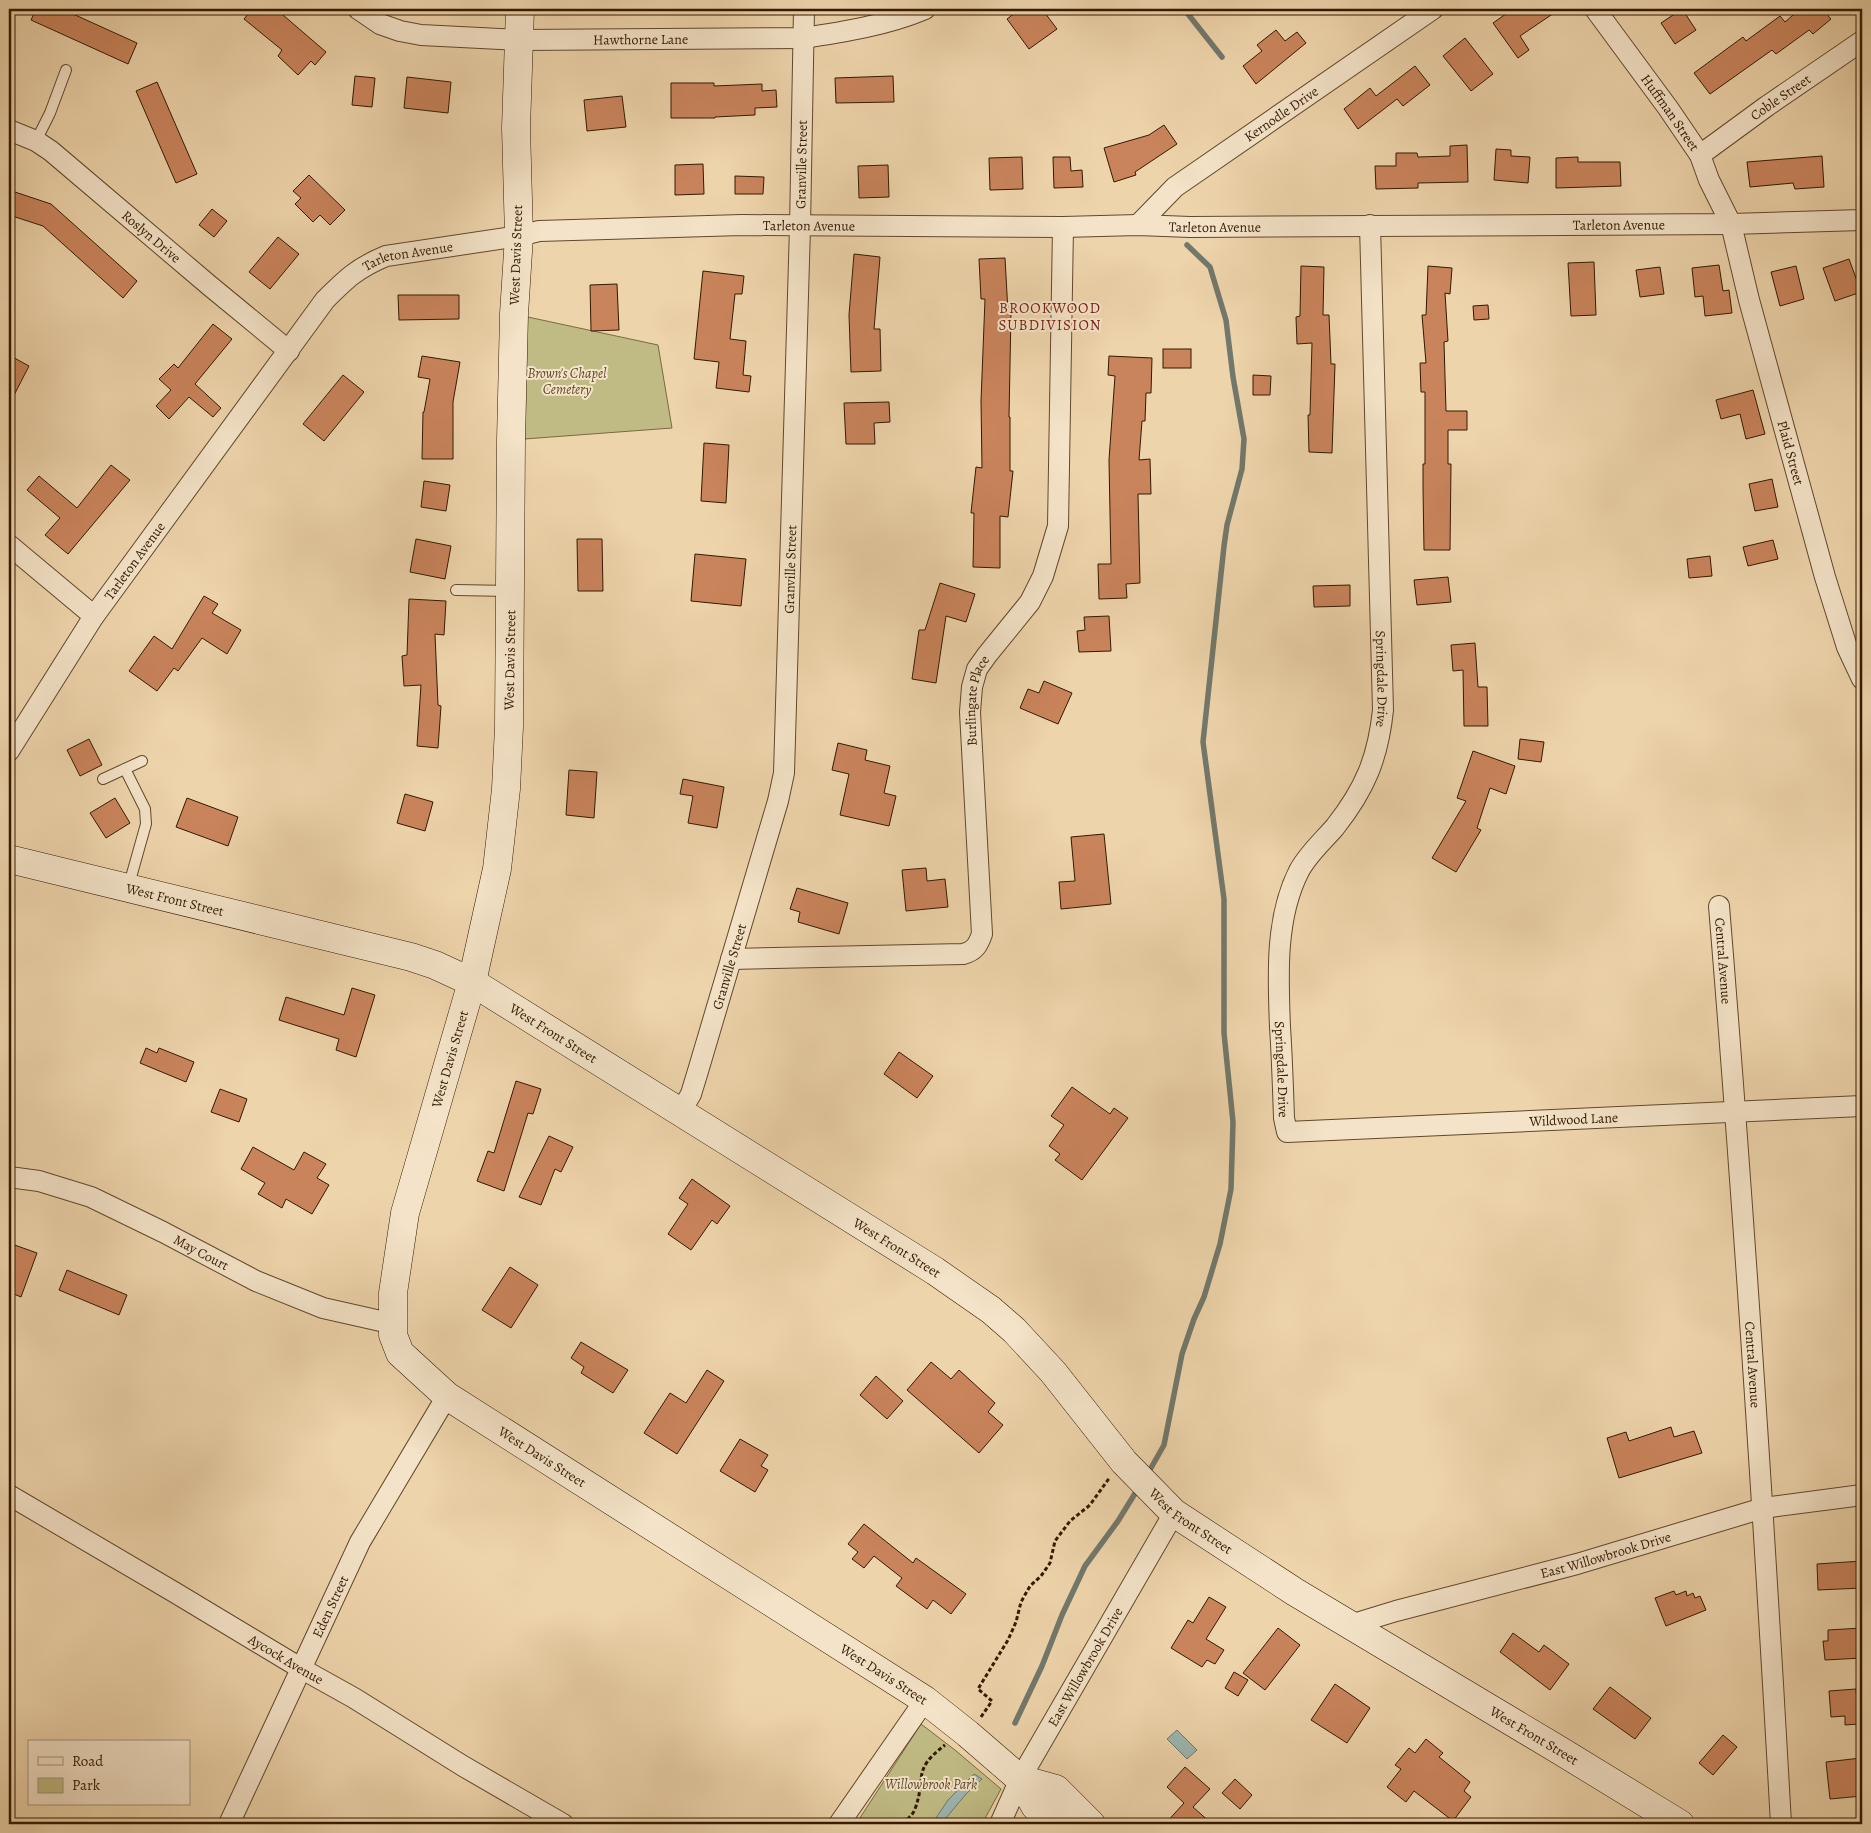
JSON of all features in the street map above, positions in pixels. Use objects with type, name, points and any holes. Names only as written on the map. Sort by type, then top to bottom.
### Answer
[{"type":"street","name":"Hawthorne Lane","points":[[358,9],[380,24],[400,31],[421,35],[519,40],[803,38],[887,22],[925,9]]},
{"type":"street","name":"West Davis Street","points":[[520,9],[516,128],[519,236],[513,333],[509,727],[505,798],[497,869],[472,982],[405,1213],[393,1293],[394,1335],[400,1353],[447,1396],[926,1700],[1020,1779],[1035,1806],[1053,1824]]},
{"type":"street","name":"Granville Street","points":[[680,1113],[690,1094],[698,1071],[778,801],[784,773],[800,227],[804,9]]},
{"type":"street","name":"Kernodle Drive","points":[[1138,226],[1175,187],[1433,9]]},
{"type":"street","name":"Huffman Street","points":[[1595,9],[1700,155],[1709,180],[1731,224]]},
{"type":"street","name":"Coble Street","points":[[1700,155],[1767,106],[1862,41]]},
{"type":"street","name":"Roslyn Drive","points":[[9,130],[36,141],[51,151],[289,351]]},
{"type":"street","name":"Tarleton Avenue","points":[[9,751],[94,616],[325,300],[346,279],[365,264],[386,256],[519,236],[539,231],[742,225],[800,227],[1190,227],[1731,224],[1862,220]]},
{"type":"street","name":"Plaid Street","points":[[1731,224],[1749,300],[1825,577],[1847,647],[1862,679]]},
{"type":"street","name":"Springdale Drive","points":[[1287,1132],[1284,1118],[1279,979],[1283,916],[1299,870],[1358,796],[1368,775],[1380,739],[1383,710],[1370,226]]},
{"type":"street","name":"Burlingate Place","points":[[731,959],[963,954],[971,952],[978,945],[982,934],[970,712],[972,687],[977,669],[1030,602],[1043,576],[1058,526],[1063,227]]},
{"type":"street","points":[[9,545],[94,616]]},
{"type":"street","name":"West Front Street","points":[[9,860],[411,957],[435,965],[472,982],[935,1271],[991,1310],[1031,1347],[1120,1470],[1165,1505],[1295,1592],[1680,1824]]},
{"type":"street","name":"Central Avenue","points":[[1719,906],[1736,1111],[1763,1508],[1781,1824]]},
{"type":"street","name":"Wildwood Lane","points":[[1287,1132],[1862,1106]]},
{"type":"street","name":"May Court","points":[[9,1176],[39,1181],[91,1197],[256,1281],[323,1308],[394,1324]]},
{"type":"street","name":"Eden Street","points":[[229,1824],[360,1542],[447,1396]]},
{"type":"street","name":"Aycock Avenue","points":[[9,1495],[354,1698],[463,1766],[562,1824]]},
{"type":"street","name":"East Willowbrook Drive","points":[[1350,1625],[1396,1611],[1577,1564],[1763,1508],[1862,1495]]},
{"type":"street","name":"East Willowbrook Drive","points":[[1000,1824],[1020,1779],[1165,1505]]},
{"type":"street","points":[[839,1824],[926,1700]]},
{"type":"street","name":"West Davis Street","points":[[1020,1779],[1056,1788],[1091,1824]]},
{"type":"lane","points":[[36,141],[50,113],[66,70]]},
{"type":"lane","points":[[456,590],[511,591]]},
{"type":"lane","points":[[103,779],[142,762]]},
{"type":"lane","points":[[125,769],[145,809],[146,824],[128,889]]},
{"type":"path","points":[[903,1824],[915,1811],[924,1764],[947,1744],[955,1750],[992,1701],[978,1689],[1008,1640],[1016,1622],[1021,1602],[1030,1586],[1050,1564],[1055,1541],[1070,1520],[1090,1505],[1112,1473],[1120,1470]]},
{"type":"green space","name":"Brown's Chapel Cemetery","points":[[514,314],[658,345],[672,428],[511,440]]},
{"type":"green space","name":"Willowbrook Park","points":[[921,1724],[1001,1789],[982,1824],[856,1824]]},
{"type":"water","points":[[1177,1730],[1197,1750],[1187,1759],[1167,1739]]},
{"type":"water","points":[[974,1774],[982,1779],[966,1794],[941,1824],[932,1824],[948,1800]]},
{"type":"building","points":[[36,9],[62,9],[137,43],[128,64],[31,20]]},
{"type":"building","points":[[252,9],[276,9],[326,52],[315,65],[311,61],[298,75],[278,56],[282,50],[244,19]]},
{"type":"building","points":[[1020,9],[1042,9],[1057,29],[1029,49],[1007,19]]},
{"type":"building","points":[[1513,9],[1560,9],[1520,36],[1529,50],[1518,58],[1493,23]]},
{"type":"building","points":[[1682,9],[1696,30],[1675,44],[1661,23]]},
{"type":"building","points":[[1800,9],[1822,9],[1831,19],[1813,34],[1809,30],[1776,54],[1772,50],[1710,94],[1694,73],[1743,37],[1746,41],[1780,16],[1785,22]]},
{"type":"building","points":[[1276,30],[1285,41],[1297,32],[1306,43],[1256,84],[1243,66],[1262,51],[1257,45]]},
{"type":"building","points":[[1465,38],[1493,74],[1471,91],[1443,56]]},
{"type":"building","points":[[1415,66],[1430,85],[1403,106],[1397,99],[1358,129],[1344,109],[1370,88],[1376,96]]},
{"type":"building","points":[[355,76],[375,78],[372,107],[352,105]]},
{"type":"building","points":[[893,76],[894,102],[836,103],[835,78]]},
{"type":"building","points":[[407,77],[451,82],[448,113],[404,108]]},
{"type":"building","points":[[157,82],[197,174],[176,183],[136,91]]},
{"type":"building","points":[[671,83],[714,83],[714,86],[762,84],[762,91],[776,90],[777,107],[755,108],[755,115],[715,118],[671,118]]},
{"type":"building","points":[[622,96],[626,127],[587,131],[584,100]]},
{"type":"building","points":[[1164,125],[1177,144],[1135,172],[1136,175],[1114,182],[1104,148],[1149,135]]},
{"type":"building","points":[[1467,145],[1468,182],[1418,183],[1418,188],[1376,189],[1375,166],[1396,166],[1396,153],[1417,153],[1418,157],[1450,156],[1450,146]]},
{"type":"building","points":[[1496,149],[1511,150],[1511,156],[1530,157],[1528,183],[1494,180]]},
{"type":"building","points":[[1822,156],[1824,187],[1795,189],[1793,183],[1750,187],[1747,162]]},
{"type":"building","points":[[1022,157],[1023,189],[990,190],[989,158]]},
{"type":"building","points":[[1053,157],[1070,157],[1071,171],[1082,170],[1083,187],[1054,188]]},
{"type":"building","points":[[1578,157],[1578,162],[1620,162],[1621,186],[1556,188],[1556,158]]},
{"type":"building","points":[[703,164],[704,194],[675,195],[675,165]]},
{"type":"building","points":[[888,165],[889,197],[859,198],[858,166]]},
{"type":"building","points":[[309,175],[345,210],[330,225],[320,215],[313,222],[295,204],[301,198],[293,191]]},
{"type":"building","points":[[735,176],[764,177],[763,194],[735,194]]},
{"type":"building","points":[[9,190],[51,204],[137,281],[123,298],[43,226],[9,215]]},
{"type":"building","points":[[212,209],[227,221],[214,237],[199,225]]},
{"type":"building","points":[[278,237],[299,254],[270,289],[249,272]]},
{"type":"building","points":[[854,254],[880,257],[874,329],[880,329],[881,371],[851,372],[849,315]]},
{"type":"building","points":[[1005,258],[1008,312],[1011,312],[1009,417],[1010,471],[1013,471],[1008,517],[1000,516],[1000,568],[973,567],[974,513],[971,513],[976,467],[982,468],[981,401],[985,299],[981,299],[979,259]]},
{"type":"building","points":[[1849,259],[1861,292],[1835,301],[1823,268]]},
{"type":"building","points":[[1594,262],[1596,315],[1571,316],[1568,263]]},
{"type":"building","points":[[1719,265],[1723,291],[1729,290],[1732,313],[1705,316],[1703,296],[1695,297],[1692,268]]},
{"type":"building","points":[[1301,266],[1324,267],[1323,315],[1329,315],[1331,364],[1335,364],[1332,453],[1309,452],[1308,415],[1310,415],[1312,343],[1297,344],[1296,317],[1300,316]]},
{"type":"building","points":[[1428,266],[1452,268],[1450,294],[1445,293],[1448,341],[1444,342],[1446,411],[1467,411],[1467,430],[1448,430],[1448,464],[1451,464],[1450,550],[1424,550],[1423,464],[1425,464],[1425,392],[1421,392],[1420,363],[1426,363],[1422,315],[1426,315]]},
{"type":"building","points":[[1796,266],[1804,299],[1780,306],[1771,272]]},
{"type":"building","points":[[1660,267],[1664,294],[1640,297],[1636,270]]},
{"type":"building","points":[[703,271],[744,276],[742,294],[735,294],[730,339],[746,341],[743,375],[751,376],[749,392],[716,388],[719,362],[694,359]]},
{"type":"building","points":[[617,284],[619,330],[591,331],[590,285]]},
{"type":"building","points":[[398,295],[459,295],[459,319],[399,320]]},
{"type":"building","points":[[1488,305],[1489,319],[1474,320],[1473,306]]},
{"type":"building","points":[[213,324],[232,339],[195,384],[221,408],[213,417],[189,397],[169,419],[156,406],[171,390],[159,379],[174,364],[178,368]]},
{"type":"building","points":[[1163,349],[1191,349],[1191,368],[1163,368]]},
{"type":"building","points":[[9,355],[29,366],[9,405]]},
{"type":"building","points":[[422,356],[460,362],[453,402],[453,459],[422,459],[423,412],[430,379],[418,377]]},
{"type":"building","points":[[1109,356],[1152,358],[1151,393],[1146,393],[1145,421],[1142,421],[1139,460],[1150,459],[1151,494],[1138,494],[1140,583],[1126,584],[1127,598],[1099,599],[1098,564],[1111,564],[1109,460],[1115,376],[1108,375]]},
{"type":"building","points":[[343,375],[364,392],[324,441],[303,424]]},
{"type":"building","points":[[1253,375],[1271,376],[1270,395],[1253,395]]},
{"type":"building","points":[[1753,390],[1765,434],[1746,439],[1740,414],[1721,419],[1716,400]]},
{"type":"building","points":[[889,402],[890,422],[874,423],[875,444],[846,444],[844,403]]},
{"type":"building","points":[[704,443],[729,445],[726,503],[701,501]]},
{"type":"building","points":[[111,465],[130,480],[68,554],[45,535],[60,518],[27,490],[39,476],[77,508]]},
{"type":"building","points":[[1772,479],[1778,507],[1755,511],[1749,484]]},
{"type":"building","points":[[424,481],[450,485],[446,511],[421,507]]},
{"type":"building","points":[[416,539],[451,546],[445,579],[410,572]]},
{"type":"building","points":[[577,539],[602,539],[603,591],[578,591]]},
{"type":"building","points":[[1773,540],[1778,559],[1748,566],[1743,547]]},
{"type":"building","points":[[695,554],[746,559],[741,606],[691,601]]},
{"type":"building","points":[[1710,556],[1712,576],[1689,578],[1687,559]]},
{"type":"building","points":[[1448,577],[1451,602],[1417,605],[1414,580]]},
{"type":"building","points":[[940,583],[975,594],[966,622],[946,616],[936,683],[912,679],[919,630],[925,630]]},
{"type":"building","points":[[1350,585],[1350,606],[1314,607],[1313,586]]},
{"type":"building","points":[[204,596],[218,604],[212,613],[241,630],[227,654],[202,638],[178,671],[174,668],[157,691],[129,671],[154,636],[172,649]]},
{"type":"building","points":[[409,599],[446,601],[444,635],[435,634],[438,705],[441,706],[438,748],[417,746],[421,685],[404,686],[402,656],[407,655]]},
{"type":"building","points":[[1109,616],[1111,651],[1079,652],[1077,631],[1085,630],[1084,617]]},
{"type":"building","points":[[1475,643],[1478,687],[1487,687],[1488,726],[1464,726],[1463,670],[1453,671],[1451,645]]},
{"type":"building","points":[[1044,681],[1072,693],[1058,724],[1020,708],[1028,689],[1039,693]]},
{"type":"building","points":[[89,739],[102,765],[80,776],[67,750]]},
{"type":"building","points":[[1520,739],[1544,742],[1541,762],[1518,759]]},
{"type":"building","points":[[838,743],[867,750],[865,760],[890,766],[884,793],[896,796],[889,826],[840,815],[849,774],[832,770]]},
{"type":"building","points":[[1473,751],[1515,766],[1506,794],[1490,788],[1477,828],[1481,830],[1456,872],[1432,858],[1466,801],[1457,798]]},
{"type":"building","points":[[569,770],[597,772],[594,818],[566,815]]},
{"type":"building","points":[[683,779],[724,787],[717,828],[688,823],[693,796],[680,794]]},
{"type":"building","points":[[405,794],[433,802],[425,831],[397,823]]},
{"type":"building","points":[[115,798],[130,823],[106,838],[90,813]]},
{"type":"building","points":[[187,798],[238,817],[228,846],[176,827]]},
{"type":"building","points":[[1104,834],[1111,904],[1061,909],[1059,882],[1075,881],[1071,837]]},
{"type":"building","points":[[926,868],[927,881],[945,879],[948,907],[906,911],[902,870]]},
{"type":"building","points":[[797,888],[848,903],[839,934],[798,922],[800,912],[790,909]]},
{"type":"building","points":[[352,988],[375,995],[356,1057],[336,1050],[339,1039],[279,1020],[286,997],[344,1015]]},
{"type":"building","points":[[146,1048],[157,1053],[159,1048],[194,1062],[186,1082],[140,1063]]},
{"type":"building","points":[[899,1052],[933,1076],[917,1098],[884,1074]]},
{"type":"building","points":[[516,1081],[541,1089],[533,1114],[528,1113],[504,1191],[477,1181],[488,1151],[494,1153]]},
{"type":"building","points":[[1072,1087],[1110,1114],[1114,1108],[1128,1118],[1082,1180],[1055,1160],[1060,1154],[1049,1146],[1064,1125],[1051,1116]]},
{"type":"building","points":[[220,1089],[247,1099],[239,1122],[211,1112]]},
{"type":"building","points":[[549,1136],[573,1147],[561,1172],[555,1169],[541,1205],[519,1197]]},
{"type":"building","points":[[253,1147],[294,1170],[304,1152],[326,1164],[317,1178],[329,1185],[312,1214],[286,1199],[282,1208],[258,1194],[265,1183],[241,1169]]},
{"type":"building","points":[[692,1179],[730,1206],[717,1224],[712,1220],[691,1250],[668,1234],[688,1204],[679,1198]]},
{"type":"building","points":[[9,1243],[37,1253],[21,1297],[9,1292]]},
{"type":"building","points":[[510,1267],[538,1285],[511,1328],[482,1310]]},
{"type":"building","points":[[67,1270],[127,1295],[119,1315],[59,1290]]},
{"type":"building","points":[[581,1342],[628,1370],[613,1393],[581,1373],[584,1367],[571,1358]]},
{"type":"building","points":[[931,1362],[951,1379],[959,1370],[995,1403],[988,1412],[1003,1425],[979,1453],[907,1390]]},
{"type":"building","points":[[707,1370],[724,1381],[677,1454],[644,1433],[670,1393],[686,1403]]},
{"type":"building","points":[[876,1376],[903,1401],[887,1419],[860,1395]]},
{"type":"building","points":[[1671,1427],[1674,1437],[1694,1431],[1702,1453],[1619,1478],[1607,1438],[1626,1432],[1629,1441]]},
{"type":"building","points":[[740,1439],[768,1455],[761,1466],[768,1470],[755,1492],[720,1471]]},
{"type":"building","points":[[864,1524],[913,1563],[916,1558],[966,1594],[951,1614],[933,1600],[927,1609],[896,1586],[902,1578],[874,1556],[864,1568],[852,1559],[858,1552],[848,1544]]},
{"type":"building","points":[[1862,1561],[1862,1588],[1818,1590],[1817,1564]]},
{"type":"building","points":[[1674,1591],[1676,1595],[1686,1591],[1687,1596],[1693,1593],[1695,1598],[1700,1596],[1706,1610],[1666,1626],[1655,1598]]},
{"type":"building","points":[[1209,1597],[1226,1607],[1206,1639],[1224,1650],[1215,1664],[1207,1660],[1202,1667],[1171,1648],[1188,1620],[1193,1623]]},
{"type":"building","points":[[1278,1628],[1300,1645],[1265,1690],[1243,1673]]},
{"type":"building","points":[[1862,1628],[1862,1658],[1825,1660],[1823,1641],[1828,1641],[1828,1630]]},
{"type":"building","points":[[1513,1633],[1539,1652],[1544,1645],[1569,1664],[1550,1690],[1500,1652]]},
{"type":"building","points":[[1234,1672],[1248,1680],[1238,1696],[1225,1688]]},
{"type":"building","points":[[1335,1684],[1370,1708],[1347,1743],[1311,1720]]},
{"type":"building","points":[[1610,1687],[1651,1718],[1635,1739],[1593,1709]]},
{"type":"building","points":[[1856,1689],[1859,1724],[1845,1725],[1845,1716],[1831,1717],[1829,1691]]},
{"type":"building","points":[[1723,1735],[1737,1747],[1713,1775],[1699,1763]]},
{"type":"building","points":[[1426,1739],[1443,1753],[1439,1757],[1470,1782],[1464,1791],[1471,1797],[1453,1821],[1414,1791],[1406,1802],[1387,1787],[1401,1769],[1395,1765],[1409,1748],[1415,1753]]},
{"type":"building","points":[[1861,1758],[1862,1796],[1830,1799],[1826,1762]]},
{"type":"building","points":[[1185,1767],[1210,1789],[1193,1807],[1212,1824],[1165,1824],[1184,1803],[1167,1787]]},
{"type":"building","points":[[1235,1779],[1252,1795],[1240,1809],[1222,1793]]},
{"type":"waterway","points":[[1184,9],[1222,57]]},
{"type":"waterway","points":[[1147,1475],[1164,1445],[1182,1354],[1204,1297],[1220,1244],[1231,1189],[1233,1122],[1224,1033],[1224,899],[1203,742],[1224,546],[1227,525],[1242,469],[1244,439],[1233,377],[1226,320],[1210,267],[1187,245]]},
{"type":"waterway","points":[[1015,1723],[1085,1566],[1118,1521],[1139,1487]]},
{"type":"district","name":"BROOKWOOD SUBDIVISION","points":[[1050,316]]}]
